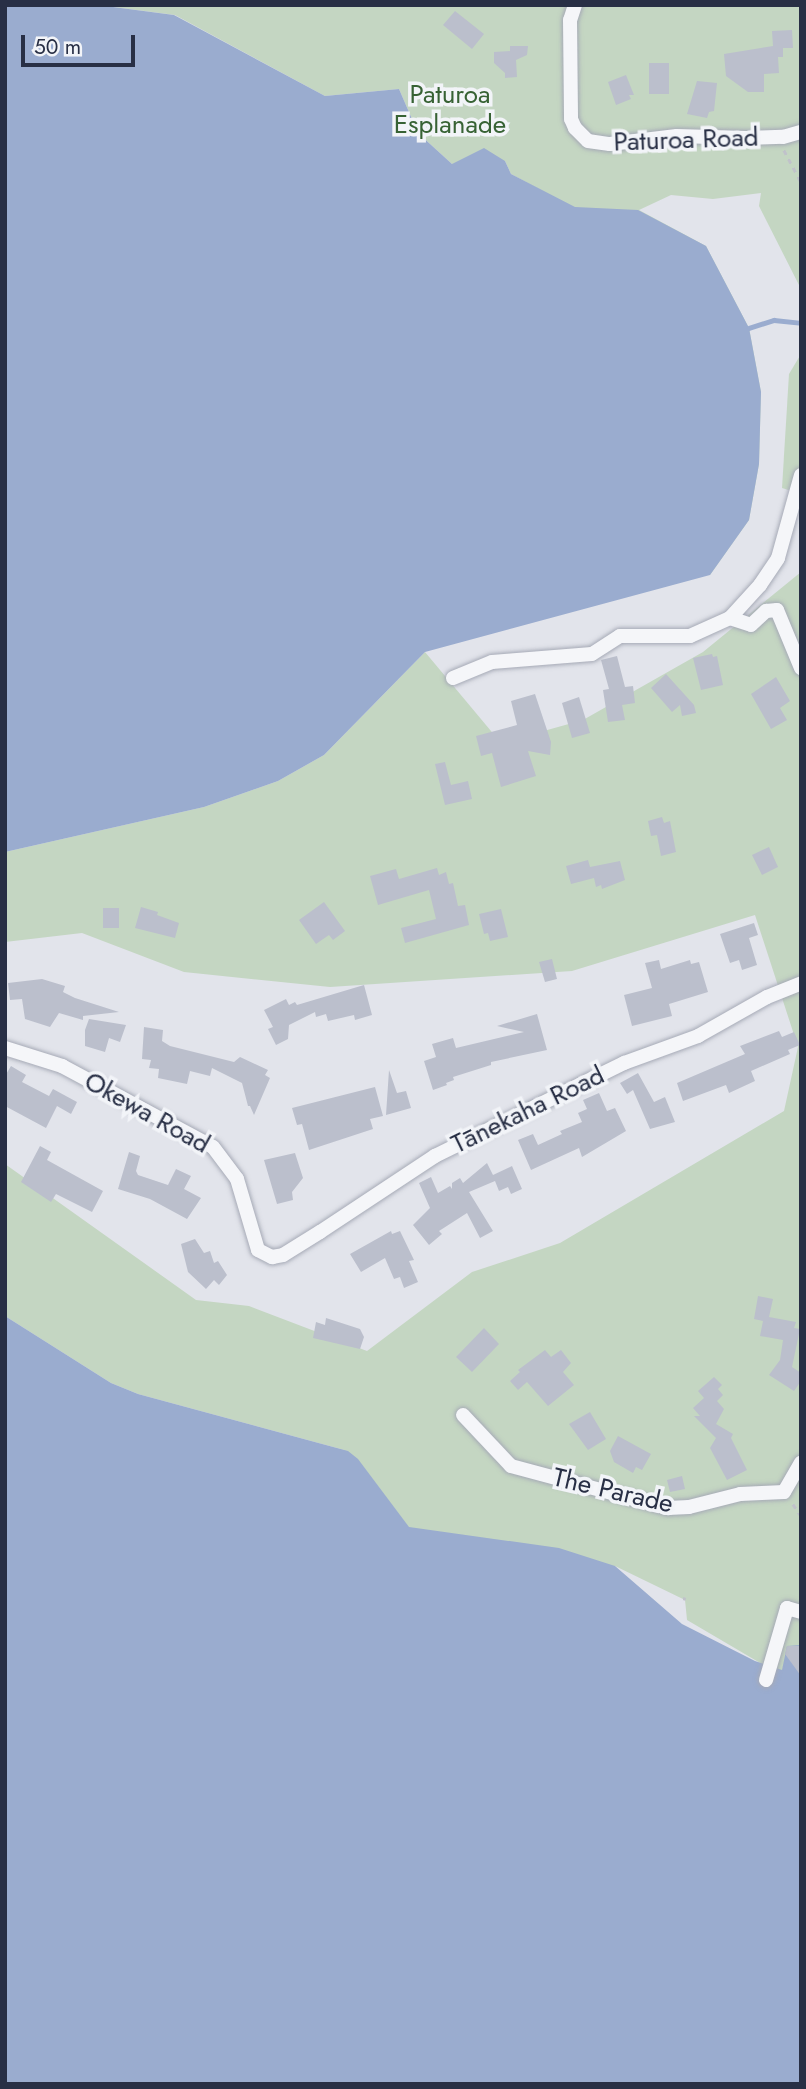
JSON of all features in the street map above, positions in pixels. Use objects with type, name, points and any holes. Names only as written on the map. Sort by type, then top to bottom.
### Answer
[{"type":"street","name":"Paturoa Road","points":[[575,5],[570,20],[571,119],[575,128],[588,141],[610,144],[677,136],[783,137],[801,132]]},
{"type":"street","points":[[453,678],[492,662],[592,654],[620,636],[690,636],[730,618],[760,585],[778,558],[801,475]]},
{"type":"street","points":[[730,618],[751,625],[766,611],[777,610],[801,668]]},
{"type":"street","name":"Tānekaha Road","points":[[267,1256],[283,1255],[435,1156],[624,1063],[698,1036],[767,997],[801,983]]},
{"type":"street","name":"Okewa Road","points":[[5,1048],[62,1066],[213,1147],[237,1179],[258,1250],[267,1256]]},
{"type":"street","name":"The Parade","points":[[463,1415],[511,1466],[668,1508],[689,1507],[740,1494],[784,1492],[801,1462]]},
{"type":"street","points":[[766,1680],[787,1608],[801,1612]]},
{"type":"path","points":[[783,137],[784,152],[801,183]]},
{"type":"green space","name":"Paturoa Esplanade","points":[[98,5],[801,5],[801,289],[759,206],[761,193],[713,199],[671,195],[639,210],[706,246],[749,328],[761,392],[759,464],[749,520],[710,575],[548,194],[511,174],[505,161],[452,164],[418,133],[399,89],[325,96],[175,15]]},
{"type":"green space","points":[[801,354],[801,494],[782,488],[789,374]]},
{"type":"green space","points":[[801,572],[801,1687],[687,1620],[685,1600],[615,1566],[574,1651],[5,1373],[348,1451],[138,1394],[111,1383],[5,1316],[5,1164],[196,1300],[249,1306],[367,1351],[472,1272],[560,1243],[784,1111],[798,1047],[755,915],[572,971],[330,987],[184,972],[82,933],[5,942],[5,852],[204,807],[278,781],[324,755],[425,652],[501,743],[583,720],[703,652]]},
{"type":"water","points":[[5,5],[98,5],[174,15],[325,96],[399,89],[418,133],[452,164],[484,148],[505,161],[511,174],[575,207],[638,210],[706,246],[749,328],[761,392],[759,464],[749,520],[710,575],[425,652],[324,755],[278,781],[204,807],[5,852]]},
{"type":"water","points":[[5,1316],[111,1383],[138,1394],[348,1451],[358,1459],[409,1527],[559,1548],[615,1566],[682,1624],[755,1661],[782,1670],[787,1646],[801,1645],[801,2084],[5,2084]]},
{"type":"building","points":[[455,11],[484,34],[472,49],[443,25]]},
{"type":"building","points":[[792,30],[793,48],[783,48],[783,57],[778,57],[779,73],[764,74],[764,92],[748,92],[726,76],[724,54],[773,46],[772,31]]},
{"type":"building","points":[[510,46],[528,46],[527,55],[516,60],[517,77],[505,78],[505,73],[494,63],[494,52],[510,51]]},
{"type":"building","points":[[649,63],[669,63],[669,94],[649,94]]},
{"type":"building","points":[[626,75],[634,95],[629,95],[631,99],[616,105],[608,82]]},
{"type":"building","points":[[697,81],[717,83],[714,111],[709,112],[707,118],[687,114]]},
{"type":"building","points":[[712,654],[713,657],[717,656],[723,685],[701,690],[693,658]]},
{"type":"building","points":[[617,656],[625,687],[633,686],[635,703],[622,705],[625,720],[608,722],[603,690],[609,689],[601,660]]},
{"type":"building","points":[[666,674],[694,705],[696,713],[682,716],[680,705],[672,712],[651,688]]},
{"type":"building","points":[[776,677],[790,701],[780,708],[787,720],[771,729],[751,694]]},
{"type":"building","points":[[535,694],[551,742],[550,755],[528,751],[536,776],[501,787],[492,753],[481,756],[476,736],[517,725],[511,701]]},
{"type":"building","points":[[579,697],[590,733],[572,738],[562,703]]},
{"type":"building","points":[[445,762],[451,785],[468,781],[472,799],[445,805],[435,764]]},
{"type":"building","points":[[662,817],[664,823],[670,821],[676,852],[661,856],[657,835],[651,836],[648,821]]},
{"type":"building","points":[[769,847],[778,867],[762,875],[752,855]]},
{"type":"building","points":[[588,860],[590,867],[620,861],[625,880],[602,889],[601,885],[596,887],[594,878],[571,884],[566,866]]},
{"type":"building","points":[[437,868],[439,875],[446,872],[449,884],[453,883],[458,906],[465,905],[469,925],[405,943],[401,928],[436,919],[429,890],[378,905],[370,876],[396,869],[399,879]]},
{"type":"building","points":[[324,902],[345,931],[333,940],[329,935],[316,944],[299,920]]},
{"type":"building","points":[[141,907],[179,923],[175,938],[135,928]]},
{"type":"building","points":[[103,908],[119,908],[119,928],[103,928]]},
{"type":"building","points":[[501,909],[508,937],[490,941],[488,933],[484,934],[479,914]]},
{"type":"building","points":[[754,923],[758,935],[749,938],[757,965],[742,970],[739,960],[730,963],[720,934]]},
{"type":"building","points":[[552,959],[557,979],[545,982],[539,962]]},
{"type":"building","points":[[659,960],[661,969],[690,960],[691,964],[699,962],[708,992],[669,1004],[672,1016],[632,1026],[624,995],[652,988],[645,963]]},
{"type":"building","points":[[42,979],[65,986],[63,992],[75,998],[119,1012],[83,1016],[83,1020],[59,1013],[50,1027],[25,1019],[22,999],[10,1000],[8,983]]},
{"type":"building","points":[[364,985],[372,1015],[355,1020],[354,1015],[328,1021],[326,1014],[316,1017],[315,1012],[289,1025],[288,1039],[276,1045],[268,1029],[273,1027],[264,1010],[286,999],[289,1005],[295,1002],[297,1005]]},
{"type":"building","points":[[537,1014],[547,1050],[491,1062],[491,1065],[453,1077],[454,1080],[446,1083],[447,1085],[433,1090],[424,1061],[436,1057],[432,1044],[453,1038],[456,1048],[524,1032],[497,1026]]},
{"type":"building","points":[[89,1019],[126,1025],[120,1042],[109,1038],[105,1052],[85,1046],[85,1030]]},
{"type":"building","points":[[144,1027],[163,1030],[162,1041],[170,1046],[234,1062],[240,1057],[268,1070],[265,1075],[270,1078],[254,1115],[248,1106],[242,1083],[212,1068],[210,1076],[190,1071],[187,1084],[158,1078],[159,1069],[149,1068],[151,1060],[142,1059]]},
{"type":"building","points":[[779,1031],[782,1037],[794,1032],[800,1045],[788,1050],[790,1054],[751,1071],[755,1081],[729,1093],[726,1085],[683,1101],[677,1083],[745,1054],[740,1046]]},
{"type":"building","points":[[11,1066],[26,1075],[22,1082],[49,1096],[53,1089],[77,1102],[71,1114],[57,1106],[46,1128],[5,1106],[5,1076]]},
{"type":"building","points":[[389,1070],[397,1093],[406,1091],[411,1108],[386,1115]]},
{"type":"building","points":[[638,1073],[654,1102],[665,1097],[675,1122],[650,1129],[633,1090],[627,1094],[620,1083]]},
{"type":"building","points":[[375,1087],[383,1116],[370,1119],[373,1129],[309,1150],[302,1124],[297,1125],[292,1108]]},
{"type":"building","points":[[599,1093],[607,1111],[615,1108],[626,1131],[582,1157],[579,1148],[531,1170],[518,1140],[533,1134],[538,1145],[562,1134],[560,1131],[582,1122],[578,1113],[587,1109],[583,1100]]},
{"type":"building","points":[[40,1146],[51,1152],[47,1160],[103,1191],[92,1212],[56,1194],[51,1202],[21,1182]]},
{"type":"building","points":[[129,1152],[140,1156],[136,1171],[138,1175],[168,1185],[176,1169],[191,1176],[184,1189],[201,1198],[187,1219],[150,1199],[118,1189]]},
{"type":"building","points":[[295,1153],[303,1178],[292,1192],[293,1200],[277,1204],[264,1160]]},
{"type":"building","points":[[487,1163],[493,1175],[512,1166],[522,1189],[511,1194],[508,1187],[499,1191],[495,1181],[469,1192],[493,1231],[480,1238],[467,1213],[439,1231],[442,1234],[429,1245],[413,1225],[430,1208],[419,1183],[431,1177],[438,1193],[450,1186],[452,1189],[452,1183],[460,1178],[463,1183]]},
{"type":"building","points":[[391,1231],[392,1234],[400,1231],[414,1260],[409,1261],[418,1282],[404,1288],[400,1277],[394,1279],[385,1258],[361,1272],[350,1254]]},
{"type":"building","points":[[195,1239],[204,1253],[210,1251],[214,1263],[218,1261],[227,1275],[219,1285],[214,1280],[206,1289],[188,1272],[181,1244]]},
{"type":"building","points":[[758,1296],[773,1299],[769,1317],[796,1322],[794,1328],[800,1329],[792,1367],[801,1373],[801,1381],[794,1391],[769,1375],[780,1360],[783,1340],[760,1336],[763,1321],[754,1319]]},
{"type":"building","points":[[326,1318],[360,1329],[364,1337],[360,1349],[313,1338],[316,1322],[325,1325]]},
{"type":"building","points":[[484,1328],[499,1344],[472,1372],[456,1357]]},
{"type":"building","points":[[545,1350],[551,1357],[561,1350],[571,1363],[563,1372],[574,1385],[548,1406],[527,1382],[518,1390],[510,1381],[520,1372],[518,1370]]},
{"type":"building","points":[[714,1377],[722,1385],[718,1389],[723,1395],[717,1401],[724,1409],[716,1424],[733,1434],[731,1438],[747,1470],[727,1480],[710,1448],[716,1438],[694,1416],[700,1416],[693,1408],[704,1398],[698,1391]]},
{"type":"building","points":[[590,1412],[606,1439],[588,1450],[569,1424]]},
{"type":"building","points":[[618,1436],[651,1454],[642,1470],[636,1467],[633,1473],[614,1462],[610,1451]]},
{"type":"building","points":[[682,1476],[685,1489],[670,1492],[667,1480]]},
{"type":"building","points":[[787,1646],[801,1646],[801,1676],[785,1654]]},
{"type":"waterway","points":[[749,328],[774,320],[801,323]]}]
